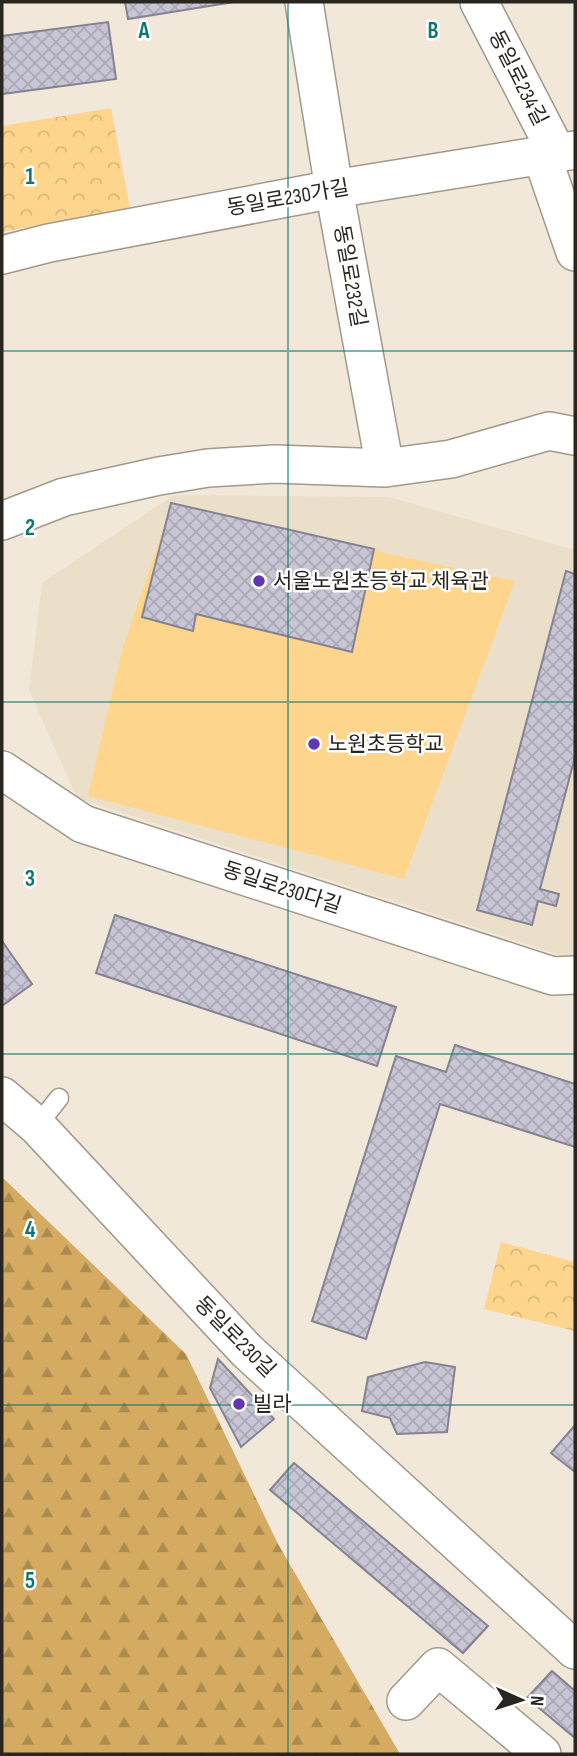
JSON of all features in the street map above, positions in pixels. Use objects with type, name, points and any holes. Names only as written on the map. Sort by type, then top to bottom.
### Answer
[{"type":"street","name":"동일로232길","points":[[304,2],[334,189],[385,468]]},
{"type":"street","name":"동일로234길","points":[[479,2],[558,153],[575,252]]},
{"type":"street","name":"동일로230가길","points":[[2,255],[49,243],[334,189],[558,153]]},
{"type":"street","points":[[2,521],[64,496],[208,468],[275,464],[385,468],[451,459],[549,431],[575,436]]},
{"type":"street","name":"동일로230다길","points":[[2,770],[83,824],[553,976],[575,975]]},
{"type":"street","name":"동일로230길","points":[[2,1096],[37,1126],[247,1351],[575,1650]]},
{"type":"street","points":[[406,1701],[439,1667],[524,1749]]},
{"type":"lane","points":[[37,1126],[59,1097]]},
{"type":"shaded area","name":"노원초등학교","points":[[174,495],[389,497],[575,550],[575,960],[77,798],[29,690],[42,583]]},
{"type":"green space","points":[[111,108],[130,208],[2,232],[2,126]]},
{"type":"green space","points":[[171,507],[515,581],[404,879],[88,796],[122,650]]},
{"type":"green space","points":[[2,1177],[186,1354],[278,1544],[400,1754],[2,1754]]},
{"type":"green space","points":[[501,1242],[575,1262],[575,1331],[484,1309]]},
{"type":"building","points":[[125,2],[234,2],[128,19]]},
{"type":"building","points":[[108,22],[116,79],[2,94],[2,36]]},
{"type":"building","name":"서울노원초등학교 체육관","points":[[171,503],[374,549],[352,652],[196,614],[193,631],[142,617]]},
{"type":"building","points":[[566,571],[575,574],[575,757],[540,889],[559,894],[556,906],[538,901],[532,925],[477,910]]},
{"type":"building","points":[[115,915],[396,1007],[377,1066],[96,973]]},
{"type":"building","points":[[2,941],[32,984],[2,1006]]},
{"type":"building","points":[[455,1045],[575,1084],[575,1147],[440,1104],[366,1339],[312,1321],[396,1056],[446,1072]]},
{"type":"building","name":"빌라","points":[[218,1359],[274,1419],[241,1447],[210,1388]]},
{"type":"building","points":[[425,1362],[455,1367],[447,1432],[397,1434],[390,1418],[362,1411],[368,1377]]},
{"type":"building","points":[[575,1425],[575,1472],[551,1453]]},
{"type":"building","points":[[294,1463],[488,1626],[463,1653],[270,1490]]},
{"type":"building","points":[[552,1671],[575,1691],[575,1738],[527,1698]]},
{"type":"place","name":"서울노원초등학교 체육관","points":[[259,581]]},
{"type":"place","name":"노원초등학교","points":[[314,744]]},
{"type":"place","name":"빌라","points":[[239,1404]]}]
